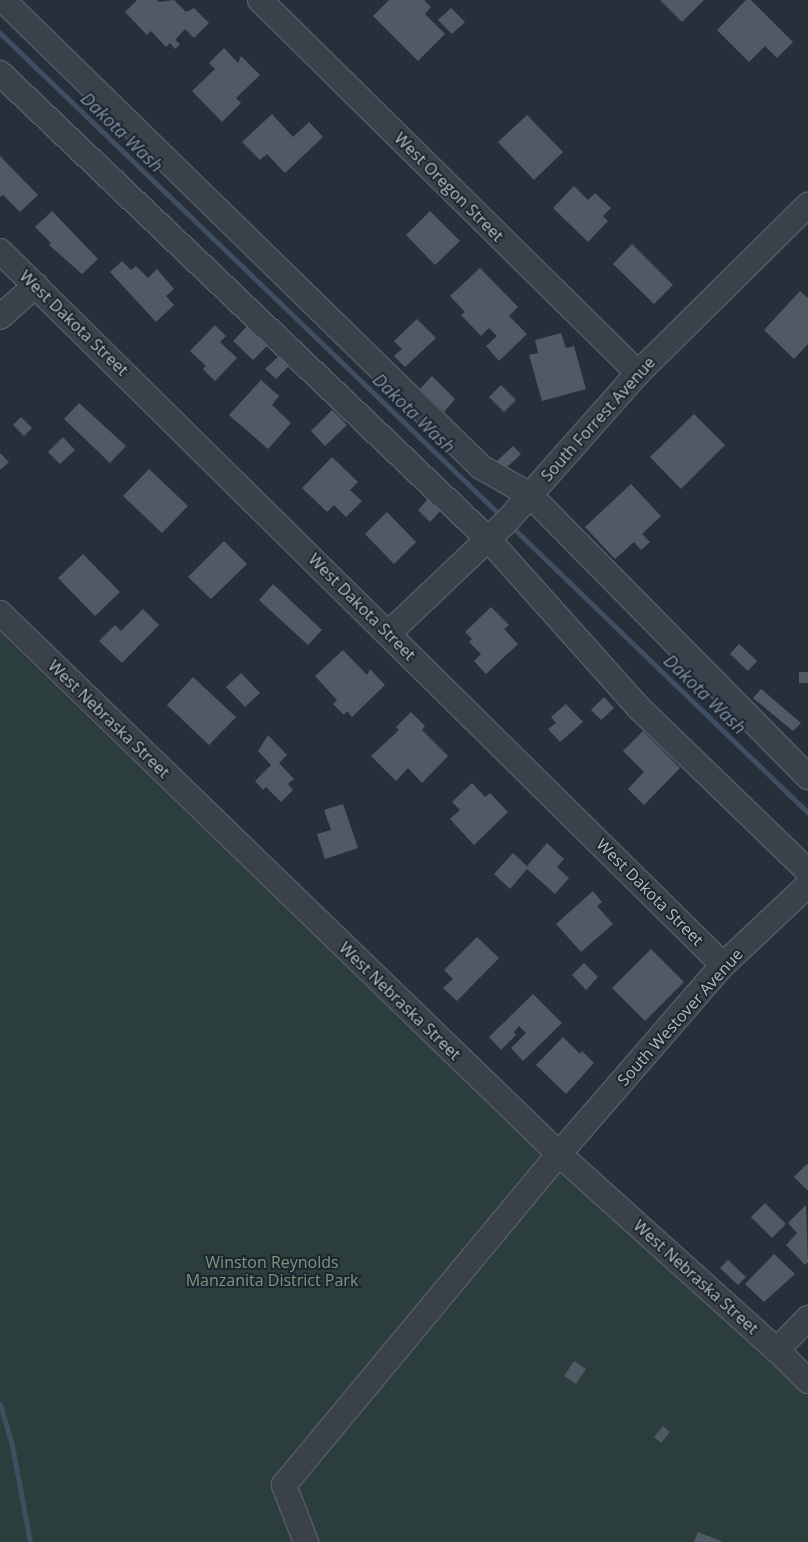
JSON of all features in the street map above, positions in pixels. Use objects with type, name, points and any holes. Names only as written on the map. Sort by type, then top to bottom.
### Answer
[{"type":"street","points":[[3,0],[481,467],[530,495],[808,777]]},
{"type":"street","name":"West Oregon Street","points":[[260,0],[638,374]]},
{"type":"street","points":[[0,73],[488,539],[639,708],[808,871]]},
{"type":"street","name":"South Forrest Avenue","points":[[389,633],[488,539],[638,374],[808,205]]},
{"type":"street","name":"West Dakota Street","points":[[0,250],[723,965]]},
{"type":"street","points":[[0,317],[36,285]]},
{"type":"street","name":"West Nebraska Street","points":[[0,613],[558,1154],[808,1380]]},
{"type":"street","name":"South Westover Avenue","points":[[306,1542],[284,1486],[558,1154],[723,965],[808,884]]},
{"type":"street","points":[[777,1350],[808,1318]]},
{"type":"green space","name":"Winston Reynolds Manzanita District Park","points":[[0,633],[517,1131],[769,1355],[808,1394],[808,1542],[0,1542]]},
{"type":"building","points":[[137,0],[157,0],[159,2],[174,0],[186,12],[194,8],[209,23],[194,38],[185,29],[175,40],[180,44],[175,49],[170,43],[166,47],[151,31],[147,35],[125,12]]},
{"type":"building","points":[[389,0],[424,0],[431,7],[425,14],[445,34],[418,61],[373,16]]},
{"type":"building","points":[[660,0],[704,0],[682,22]]},
{"type":"building","points":[[746,0],[751,0],[793,42],[777,58],[765,46],[749,62],[717,30]]},
{"type":"building","points":[[451,8],[465,22],[452,34],[438,20]]},
{"type":"building","points":[[224,48],[238,63],[241,56],[260,75],[236,98],[241,103],[222,122],[192,91],[215,69],[209,63]]},
{"type":"building","points":[[272,114],[293,137],[309,122],[323,137],[285,173],[267,154],[260,160],[242,142]]},
{"type":"building","points":[[527,115],[563,152],[534,180],[498,142]]},
{"type":"building","points":[[0,156],[38,195],[20,212],[3,195],[0,197]]},
{"type":"building","points":[[574,186],[588,200],[595,193],[611,208],[603,216],[608,221],[588,242],[553,208]]},
{"type":"building","points":[[52,211],[98,259],[82,274],[49,245],[51,243],[35,227]]},
{"type":"building","points":[[430,211],[460,241],[435,265],[406,235]]},
{"type":"building","points":[[632,244],[673,285],[654,304],[613,264]]},
{"type":"building","points":[[122,261],[131,270],[136,266],[148,278],[157,269],[174,289],[166,296],[174,305],[156,322],[110,272]]},
{"type":"building","points":[[480,268],[518,307],[509,316],[527,334],[499,361],[486,346],[497,336],[489,328],[481,336],[461,315],[465,312],[450,296]]},
{"type":"building","points":[[800,291],[808,298],[808,344],[794,359],[764,330]]},
{"type":"building","points":[[417,319],[436,338],[405,367],[394,356],[402,349],[394,341]]},
{"type":"building","points":[[249,324],[269,344],[253,360],[233,341]]},
{"type":"building","points":[[215,325],[226,336],[220,342],[237,358],[215,381],[203,369],[206,366],[190,351]]},
{"type":"building","points":[[561,333],[566,348],[574,346],[586,389],[542,401],[529,355],[538,353],[535,340]]},
{"type":"building","points":[[280,355],[290,365],[276,379],[265,369]]},
{"type":"building","points":[[432,376],[455,399],[444,412],[420,389]]},
{"type":"building","points":[[261,380],[279,396],[272,405],[291,423],[268,449],[229,415]]},
{"type":"building","points":[[501,385],[516,400],[504,412],[489,397]]},
{"type":"building","points":[[79,403],[126,446],[110,463],[64,419]]},
{"type":"building","points":[[332,410],[347,425],[325,446],[311,431]]},
{"type":"building","points":[[694,414],[725,445],[681,489],[650,457]]},
{"type":"building","points":[[21,417],[32,428],[24,436],[13,425]]},
{"type":"building","points":[[63,437],[75,450],[60,464],[48,452]]},
{"type":"building","points":[[513,446],[521,454],[505,469],[497,461]]},
{"type":"building","points":[[0,453],[9,462],[0,470]]},
{"type":"building","points":[[332,457],[358,482],[350,490],[362,501],[346,517],[334,505],[327,512],[302,488]]},
{"type":"building","points":[[149,469],[188,506],[162,533],[123,496]]},
{"type":"building","points":[[631,484],[661,516],[642,534],[650,542],[641,550],[634,542],[615,559],[585,527]]},
{"type":"building","points":[[430,497],[442,509],[430,522],[418,510]]},
{"type":"building","points":[[387,512],[416,542],[394,564],[365,534]]},
{"type":"building","points":[[224,541],[247,564],[211,599],[188,577]]},
{"type":"building","points":[[83,554],[120,592],[95,616],[58,578]]},
{"type":"building","points":[[273,584],[322,630],[308,645],[259,600]]},
{"type":"building","points":[[491,607],[509,625],[504,629],[518,644],[486,674],[474,661],[481,654],[469,642],[472,639],[465,632]]},
{"type":"building","points":[[143,609],[159,625],[122,663],[99,641],[115,625],[121,631]]},
{"type":"building","points":[[739,644],[757,661],[748,671],[730,654]]},
{"type":"building","points":[[343,650],[367,675],[370,669],[385,685],[352,717],[347,711],[344,715],[333,704],[337,700],[315,676]]},
{"type":"building","points":[[799,672],[808,672],[808,683],[799,683]]},
{"type":"building","points":[[241,673],[260,693],[245,707],[226,687]]},
{"type":"building","points":[[193,677],[236,717],[209,745],[167,705]]},
{"type":"building","points":[[761,689],[801,723],[793,731],[753,698]]},
{"type":"building","points":[[604,697],[614,708],[601,720],[591,710]]},
{"type":"building","points":[[566,704],[583,722],[560,742],[548,729],[556,723],[551,717]]},
{"type":"building","points":[[411,712],[425,726],[422,730],[448,756],[422,783],[408,768],[396,781],[371,756],[399,730],[396,727]]},
{"type":"building","points":[[643,731],[680,768],[644,805],[628,789],[644,772],[623,751]]},
{"type":"building","points":[[268,735],[287,755],[279,763],[294,779],[288,784],[293,790],[281,802],[266,787],[263,790],[255,781],[271,765],[258,751]]},
{"type":"building","points":[[472,783],[485,797],[490,793],[508,812],[474,845],[450,819],[460,810],[452,802]]},
{"type":"building","points":[[343,804],[358,848],[325,859],[317,834],[331,830],[324,810]]},
{"type":"building","points":[[547,843],[564,859],[557,867],[569,878],[555,894],[527,869],[510,889],[494,874],[513,853],[527,866]]},
{"type":"building","points":[[593,891],[602,902],[597,906],[613,924],[581,952],[556,924]]},
{"type":"building","points":[[477,937],[499,958],[457,1001],[443,988],[453,979],[444,970]]},
{"type":"building","points":[[651,949],[684,982],[645,1021],[612,988]]},
{"type":"building","points":[[584,963],[598,977],[586,990],[572,975]]},
{"type":"building","points":[[533,994],[562,1023],[523,1061],[511,1048],[526,1033],[519,1026],[514,1032],[516,1035],[501,1050],[489,1037]]},
{"type":"building","points":[[563,1037],[580,1054],[582,1051],[594,1063],[566,1094],[536,1065]]},
{"type":"building","points":[[808,1165],[808,1191],[794,1177]]},
{"type":"building","points":[[765,1203],[786,1224],[772,1238],[751,1217]]},
{"type":"building","points":[[806,1205],[808,1262],[805,1265],[786,1245],[797,1233],[788,1223]]},
{"type":"building","points":[[774,1254],[795,1274],[764,1302],[745,1284]]},
{"type":"building","points":[[728,1260],[746,1277],[738,1285],[720,1268]]},
{"type":"building","points":[[574,1361],[586,1369],[576,1384],[564,1376]]},
{"type":"building","points":[[663,1426],[670,1432],[661,1443],[654,1437]]},
{"type":"building","points":[[698,1532],[723,1542],[694,1542]]},
{"type":"waterway","name":"Dakota Wash","points":[[0,33],[502,517]]},
{"type":"waterway","name":"Dakota Wash","points":[[510,525],[808,813]]},
{"type":"waterway","points":[[0,1404],[12,1445],[30,1542]]}]
